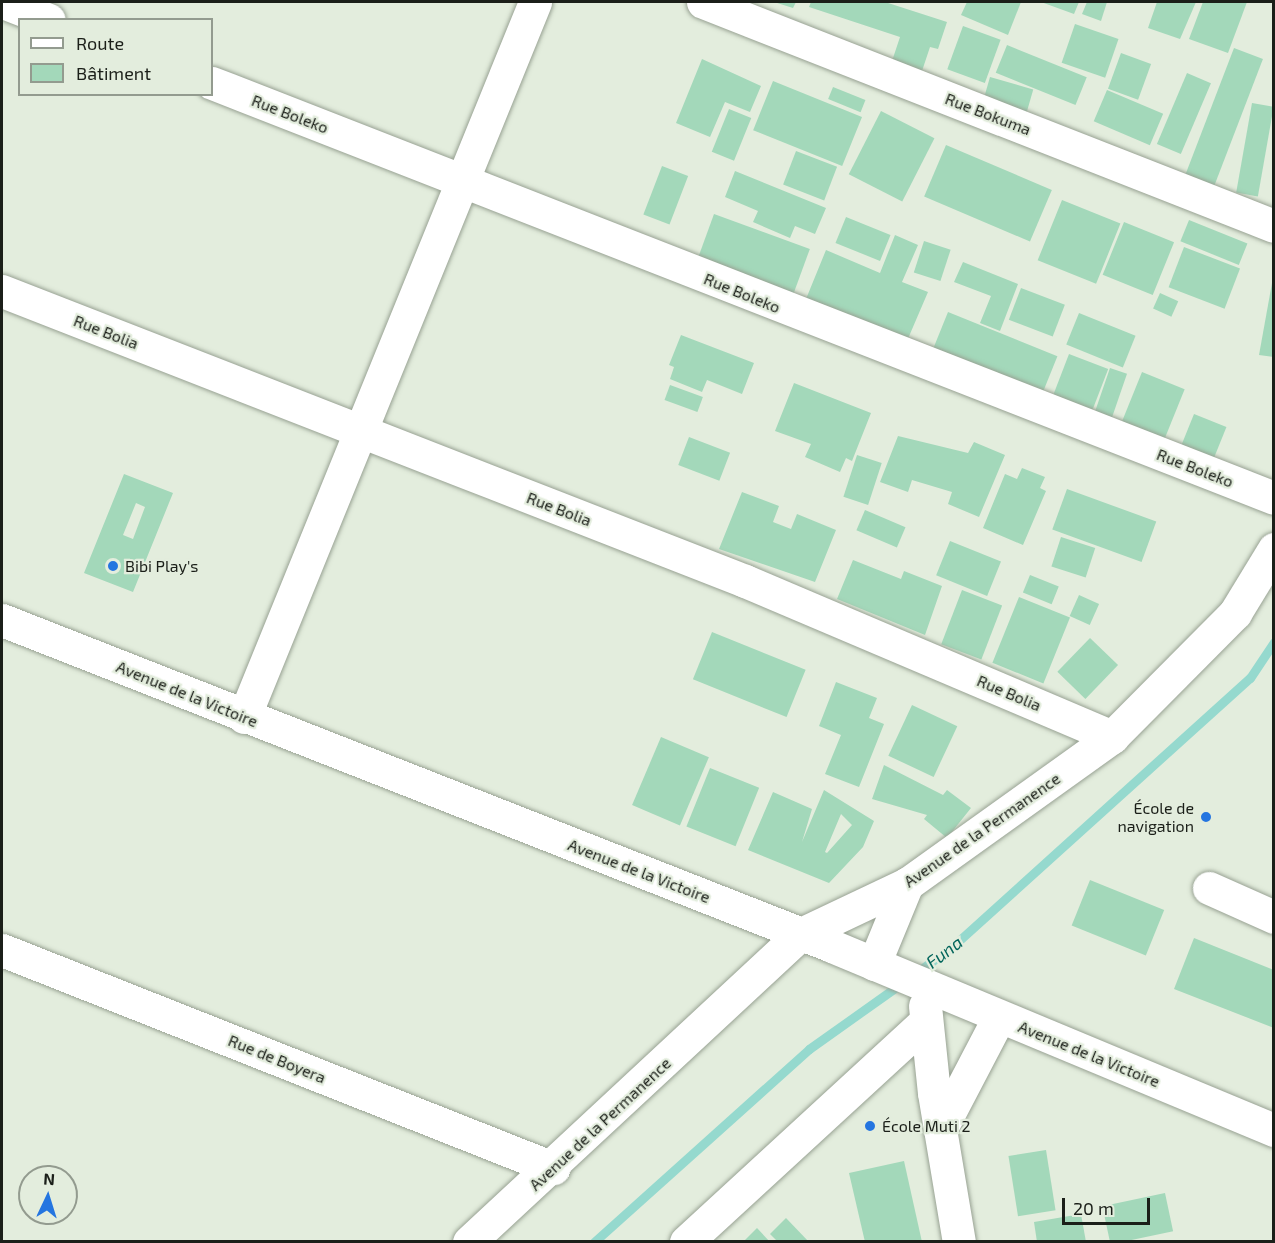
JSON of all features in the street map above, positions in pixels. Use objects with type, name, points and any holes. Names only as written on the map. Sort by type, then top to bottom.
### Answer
[{"type":"street","points":[[3,2],[44,18]]},
{"type":"street","points":[[244,717],[357,430],[459,180],[535,2]]},
{"type":"street","name":"Rue Bokuma","points":[[703,2],[1274,226]]},
{"type":"street","name":"Rue Boleko","points":[[213,83],[1274,498]]},
{"type":"street","name":"Rue Bolia","points":[[2,291],[745,581],[1113,736]]},
{"type":"street","name":"Avenue de la Permanence","points":[[469,1242],[554,1168],[801,934],[907,884],[1113,736],[1235,613],[1274,549]]},
{"type":"street","name":"Avenue de la Victoire","points":[[2,620],[801,934],[1274,1130]]},
{"type":"street","points":[[907,884],[901,977],[925,1022],[959,1242]]},
{"type":"street","points":[[1209,888],[1274,917]]},
{"type":"street","name":"Rue de Boyera","points":[[2,950],[554,1168]]},
{"type":"street","points":[[940,1130],[999,1017]]},
{"type":"street","points":[[686,1242],[925,1022]]},
{"type":"building","points":[[774,2],[796,2],[793,8]]},
{"type":"building","points":[[811,2],[885,2],[947,22],[938,49],[930,47],[922,71],[892,61],[900,37],[809,7]]},
{"type":"building","points":[[967,2],[1021,2],[1008,35],[961,15]]},
{"type":"building","points":[[1041,2],[1079,2],[1074,14]]},
{"type":"building","points":[[1087,2],[1107,2],[1101,21],[1082,14]]},
{"type":"building","points":[[1157,2],[1196,2],[1180,39],[1148,28]]},
{"type":"building","points":[[1203,2],[1247,2],[1228,53],[1189,39]]},
{"type":"building","points":[[1075,24],[1118,39],[1105,78],[1062,63]]},
{"type":"building","points":[[963,26],[1001,40],[985,83],[947,69]]},
{"type":"building","points":[[1007,45],[1087,77],[1075,105],[996,73]]},
{"type":"building","points":[[1234,48],[1263,59],[1214,186],[1185,175]]},
{"type":"building","points":[[1121,53],[1151,64],[1138,100],[1108,89]]},
{"type":"building","points":[[702,59],[761,86],[750,112],[725,102],[710,137],[676,123]]},
{"type":"building","points":[[1187,73],[1211,83],[1181,154],[1157,144]]},
{"type":"building","points":[[990,77],[1033,89],[1027,112],[983,100]]},
{"type":"building","points":[[773,81],[862,117],[842,166],[753,130]]},
{"type":"building","points":[[833,87],[865,100],[861,112],[828,99]]},
{"type":"building","points":[[1107,90],[1163,114],[1150,145],[1094,121]]},
{"type":"building","points":[[1252,103],[1274,107],[1258,196],[1236,193]]},
{"type":"building","points":[[729,109],[751,118],[734,161],[712,152]]},
{"type":"building","points":[[881,111],[934,138],[902,202],[849,174]]},
{"type":"building","points":[[946,145],[1052,190],[1030,241],[924,197]]},
{"type":"building","points":[[796,151],[837,167],[824,200],[783,185]]},
{"type":"building","points":[[662,166],[688,176],[670,225],[643,215]]},
{"type":"building","points":[[735,171],[826,208],[815,234],[795,226],[790,238],[753,222],[758,211],[725,197]]},
{"type":"building","points":[[1062,200],[1120,224],[1096,284],[1038,260]]},
{"type":"building","points":[[714,214],[810,249],[792,297],[697,262]]},
{"type":"building","points":[[846,217],[891,235],[880,261],[836,243]]},
{"type":"building","points":[[1189,220],[1247,244],[1239,265],[1180,241]]},
{"type":"building","points":[[1124,222],[1174,242],[1153,295],[1103,275]]},
{"type":"building","points":[[895,235],[918,245],[902,282],[928,292],[907,341],[806,299],[826,250],[880,273]]},
{"type":"building","points":[[924,241],[951,250],[940,281],[914,272]]},
{"type":"building","points":[[1184,247],[1240,269],[1225,309],[1169,287]]},
{"type":"building","points":[[963,262],[1018,284],[1000,331],[980,323],[991,296],[954,282]]},
{"type":"building","points":[[1274,272],[1274,357],[1259,355]]},
{"type":"building","points":[[1021,288],[1065,305],[1053,337],[1009,320]]},
{"type":"building","points":[[1160,293],[1178,301],[1171,317],[1153,309]]},
{"type":"building","points":[[948,312],[1057,356],[1042,394],[933,350]]},
{"type":"building","points":[[1079,313],[1136,336],[1123,367],[1066,345]]},
{"type":"building","points":[[681,335],[754,363],[742,394],[707,380],[702,392],[670,379],[674,367],[669,365]]},
{"type":"building","points":[[1069,354],[1108,369],[1091,414],[1052,399]]},
{"type":"building","points":[[1110,368],[1127,374],[1109,426],[1092,420]]},
{"type":"building","points":[[1142,372],[1185,389],[1163,443],[1120,426]]},
{"type":"building","points":[[794,383],[871,413],[852,461],[846,458],[840,472],[805,457],[811,444],[775,431]]},
{"type":"building","points":[[670,385],[703,397],[697,412],[665,400]]},
{"type":"building","points":[[1194,414],[1226,427],[1212,462],[1180,449]]},
{"type":"building","points":[[898,436],[968,453],[974,442],[1005,455],[979,517],[948,504],[952,492],[912,480],[908,492],[880,482]]},
{"type":"building","points":[[689,437],[730,453],[719,481],[678,465]]},
{"type":"building","points":[[857,455],[882,463],[868,505],[843,497]]},
{"type":"building","points":[[1022,468],[1045,477],[1040,488],[1046,491],[1023,545],[983,528],[1005,474],[1017,479]]},
{"type":"building","points":[[124,474],[173,493],[133,592],[84,573]],"holes":[[[136,503],[145,507],[133,539],[123,535]]]},
{"type":"building","points":[[1067,489],[1156,521],[1142,562],[1052,529]]},
{"type":"building","points":[[742,492],[779,506],[773,522],[791,529],[797,514],[836,530],[815,582],[719,549]]},
{"type":"building","points":[[865,510],[906,527],[897,547],[856,530]]},
{"type":"building","points":[[1061,537],[1095,548],[1086,578],[1051,566]]},
{"type":"building","points":[[950,541],[1001,562],[987,596],[936,575]]},
{"type":"building","points":[[853,560],[901,579],[904,571],[942,586],[925,635],[837,599]]},
{"type":"building","points":[[1030,575],[1059,587],[1052,604],[1023,593]]},
{"type":"building","points":[[962,590],[1002,605],[981,660],[941,644]]},
{"type":"building","points":[[1079,595],[1099,604],[1090,625],[1070,616]]},
{"type":"building","points":[[1019,597],[1070,618],[1043,683],[992,663]]},
{"type":"building","points":[[712,632],[806,670],[787,717],[693,679]]},
{"type":"building","points":[[1090,638],[1118,665],[1085,699],[1057,672]]},
{"type":"building","points":[[836,682],[877,698],[869,718],[884,724],[859,787],[825,774],[841,735],[819,726]]},
{"type":"building","points":[[912,705],[957,726],[934,777],[888,756]]},
{"type":"building","points":[[661,737],[709,757],[680,825],[632,805]]},
{"type":"building","points":[[884,765],[943,795],[947,790],[971,808],[947,838],[924,819],[927,815],[872,799]]},
{"type":"building","points":[[710,768],[759,788],[736,846],[686,826]]},
{"type":"building","points":[[824,790],[874,821],[863,847],[829,883],[748,850],[773,792],[812,809],[802,842]],"holes":[[[841,814],[852,825],[827,853],[825,852]]]},
{"type":"building","points":[[1090,880],[1164,910],[1146,955],[1072,925]]},
{"type":"building","points":[[1194,938],[1274,970],[1274,1028],[1174,989]]},
{"type":"building","points":[[1046,1150],[1056,1210],[1018,1216],[1008,1156]]},
{"type":"building","points":[[904,1161],[922,1242],[865,1242],[849,1173]]},
{"type":"building","points":[[1165,1193],[1173,1231],[1122,1242],[1110,1242],[1102,1206]]},
{"type":"building","points":[[1081,1214],[1086,1242],[1037,1242],[1034,1222]]},
{"type":"building","points":[[786,1218],[809,1242],[778,1242],[770,1234]]},
{"type":"building","points":[[757,1228],[770,1242],[743,1242]]},
{"type":"waterway","name":"Funa","points":[[916,973],[953,946],[1250,678],[1274,642]]},
{"type":"waterway","name":"Funa","points":[[594,1242],[809,1049],[902,983]]},
{"type":"place","name":"Bibi Play's","points":[[113,566]]},
{"type":"place","name":"École de navigation","points":[[1206,817]]},
{"type":"place","name":"École Muti 2","points":[[870,1126]]}]
